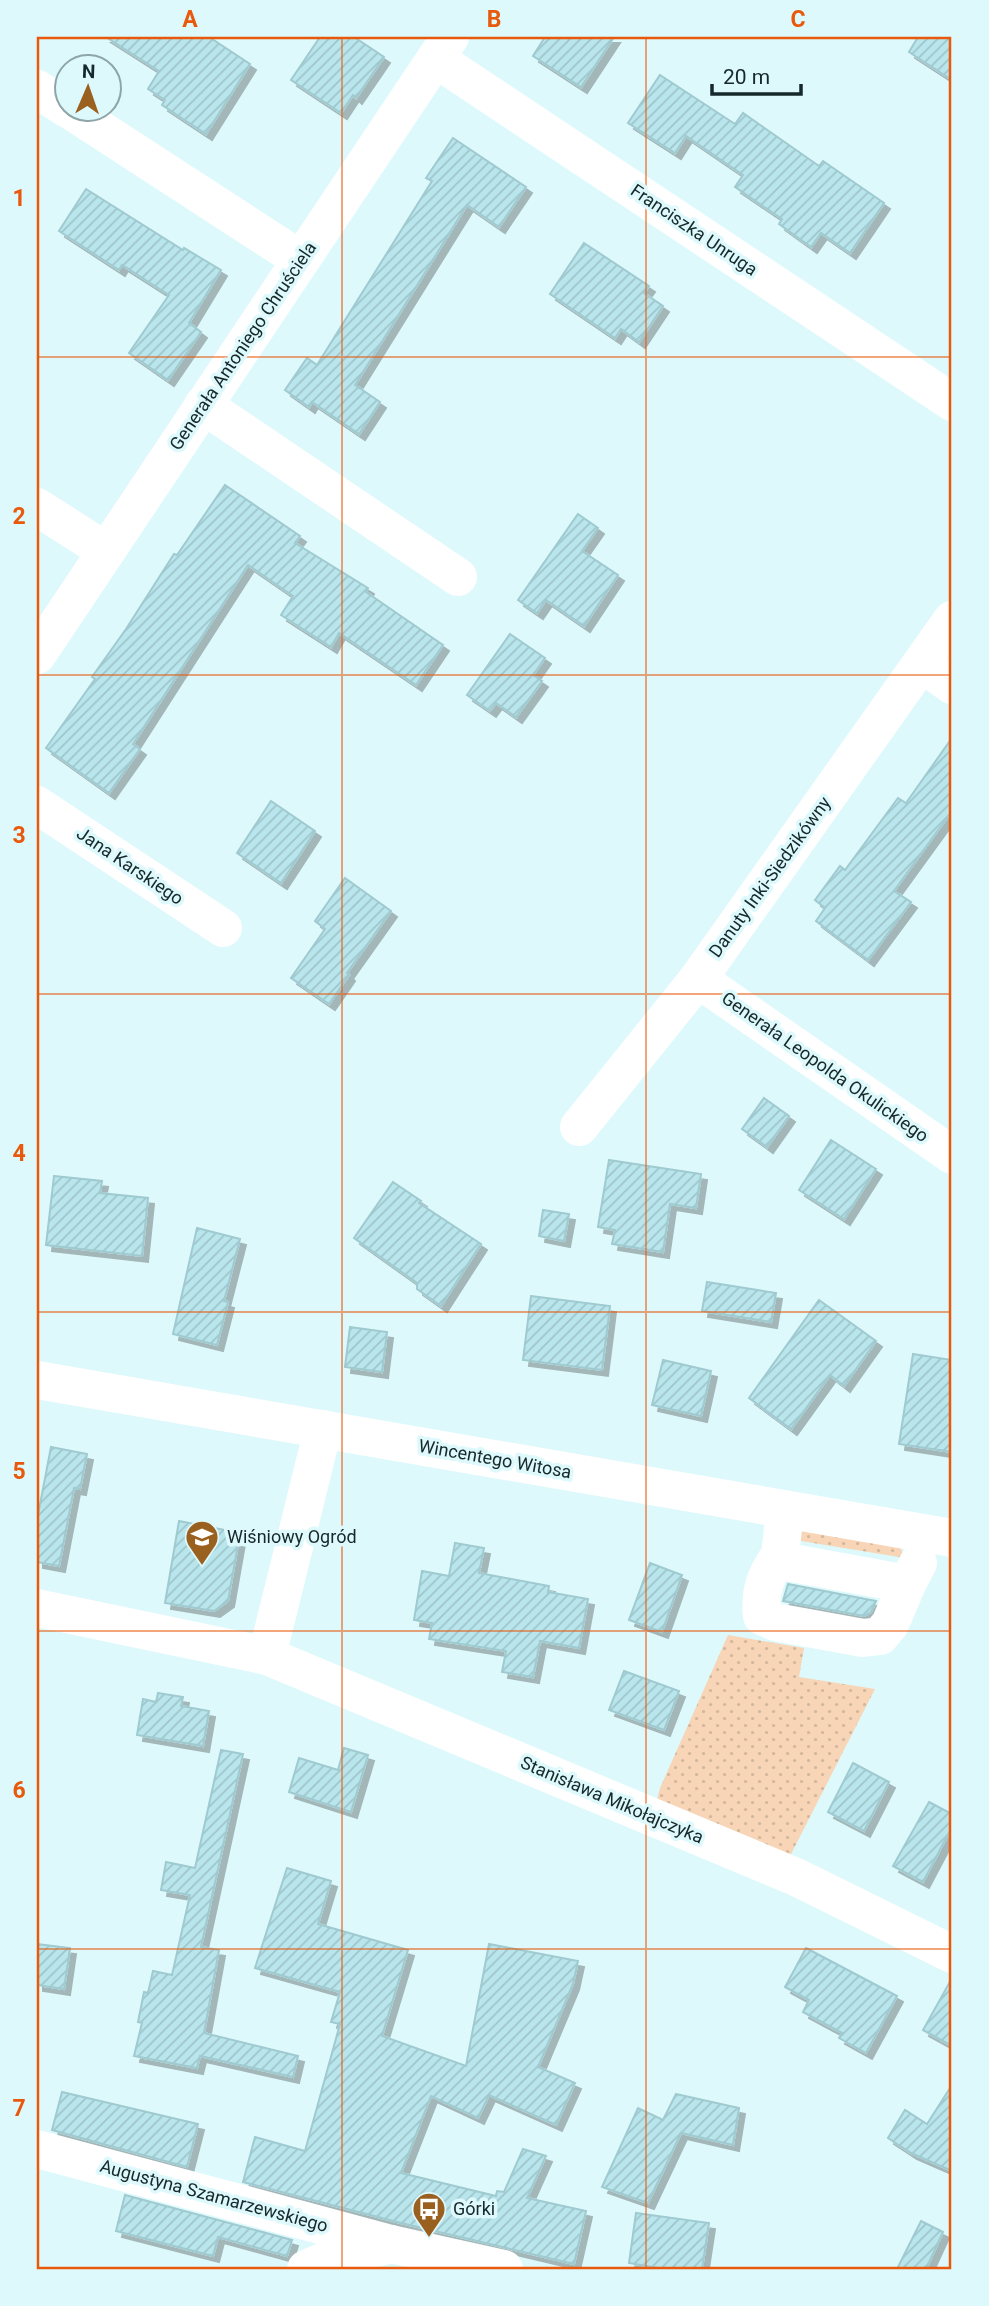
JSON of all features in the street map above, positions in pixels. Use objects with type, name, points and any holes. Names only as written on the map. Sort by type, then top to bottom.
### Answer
[{"type":"street","name":"Generała Antoniego Chruściela","points":[[37,655],[443,48]]},
{"type":"street","name":"Franciszka Unruga","points":[[443,48],[952,402]]},
{"type":"street","points":[[37,89],[52,98]]},
{"type":"street","points":[[89,122],[301,260]]},
{"type":"street","points":[[203,405],[458,577]]},
{"type":"street","points":[[37,507],[106,551]]},
{"type":"street","name":"Danuty Inki-Siedzikówny","points":[[579,1127],[937,675],[952,620]]},
{"type":"street","name":"Jana Karskiego","points":[[37,804],[223,928]]},
{"type":"street","name":"Generała Leopolda Okulickiego","points":[[698,979],[952,1155]]},
{"type":"street","name":"Wincentego Witosa","points":[[37,1380],[323,1429],[782,1535],[925,1555]]},
{"type":"street","points":[[267,1656],[323,1429]]},
{"type":"street","points":[[782,1535],[787,1562],[925,1555],[890,1624],[880,1636],[863,1638],[775,1622],[762,1616],[760,1602],[782,1535]]},
{"type":"street","name":"Stanisława Mikołajczyka","points":[[37,1608],[267,1656],[796,1877],[952,1954]]},
{"type":"street","name":"Augustyna Szamarzewskiego","points":[[37,2149],[391,2244]]},
{"type":"street","points":[[306,2269],[324,2261],[391,2244],[504,2269]]},
{"type":"shaded area","points":[[803,1530],[900,1547],[905,1558],[795,1540]]},
{"type":"shaded area","points":[[728,1635],[804,1648],[799,1677],[875,1689],[785,1866],[653,1815],[660,1788]]},
{"type":"building","points":[[106,37],[209,37],[250,64],[206,134],[162,105],[165,100],[148,89],[159,71]]},
{"type":"building","points":[[320,37],[354,37],[384,57],[356,98],[353,95],[341,113],[291,80]]},
{"type":"building","points":[[545,37],[614,37],[581,87],[533,56]]},
{"type":"building","points":[[918,37],[952,37],[952,80],[909,52]]},
{"type":"building","points":[[660,75],[735,124],[743,113],[819,166],[823,161],[884,203],[850,253],[821,233],[811,247],[779,224],[782,219],[735,187],[743,175],[686,136],[675,153],[628,123]]},
{"type":"building","points":[[453,138],[526,187],[499,227],[467,205],[355,385],[380,402],[359,434],[312,402],[309,407],[285,390],[307,358],[317,365],[432,181],[426,178]]},
{"type":"building","points":[[86,189],[183,250],[184,248],[221,270],[189,323],[201,332],[168,380],[129,353],[169,295],[122,265],[119,270],[59,231]]},
{"type":"building","points":[[584,243],[649,286],[644,293],[663,306],[639,342],[621,329],[615,338],[550,294]]},
{"type":"building","points":[[225,485],[300,536],[295,543],[368,588],[366,592],[443,645],[416,685],[339,633],[331,647],[281,615],[293,596],[248,565],[133,744],[140,749],[109,793],[46,748],[95,679],[92,677],[174,554],[177,555]]},
{"type":"building","points":[[578,514],[598,528],[582,551],[618,575],[584,626],[546,600],[537,613],[518,600]]},
{"type":"building","points":[[510,634],[545,658],[533,675],[542,681],[516,717],[496,703],[490,711],[467,695]]},
{"type":"building","points":[[952,738],[952,811],[894,891],[911,902],[868,960],[816,921],[825,908],[815,900],[840,866],[845,870],[898,798],[906,803]]},
{"type":"building","points":[[271,801],[315,831],[281,883],[237,853]]},
{"type":"building","points":[[345,878],[391,911],[347,973],[349,975],[329,1004],[291,978],[325,929],[315,921]]},
{"type":"building","points":[[764,1098],[789,1116],[767,1147],[742,1129]]},
{"type":"building","points":[[831,1140],[876,1169],[844,1219],[799,1190]]},
{"type":"building","points":[[609,1160],[701,1174],[696,1208],[670,1204],[663,1252],[612,1244],[615,1230],[598,1227]]},
{"type":"building","points":[[54,1176],[102,1181],[100,1193],[148,1198],[142,1256],[46,1245]]},
{"type":"building","points":[[393,1182],[421,1201],[419,1203],[481,1244],[441,1306],[417,1289],[417,1283],[354,1238]]},
{"type":"building","points":[[543,1210],[569,1214],[564,1241],[539,1236]]},
{"type":"building","points":[[197,1228],[240,1239],[224,1301],[228,1302],[217,1345],[173,1334]]},
{"type":"building","points":[[707,1282],[776,1293],[771,1322],[702,1311]]},
{"type":"building","points":[[531,1296],[610,1306],[602,1370],[523,1360]]},
{"type":"building","points":[[819,1300],[876,1341],[844,1386],[830,1375],[791,1429],[749,1398]]},
{"type":"building","points":[[350,1327],[387,1332],[382,1372],[345,1367]]},
{"type":"building","points":[[913,1354],[952,1360],[952,1452],[899,1444]]},
{"type":"building","points":[[663,1360],[711,1371],[701,1416],[652,1405]]},
{"type":"building","points":[[51,1447],[87,1454],[80,1489],[74,1488],[59,1566],[37,1562],[37,1520]]},
{"type":"building","name":"Wiśniowy Ogród","points":[[179,1521],[240,1533],[228,1601],[214,1611],[165,1603]]},
{"type":"building","points":[[455,1543],[484,1548],[479,1573],[549,1586],[548,1592],[588,1599],[579,1648],[540,1641],[533,1677],[502,1672],[506,1651],[429,1639],[432,1623],[414,1620],[422,1571],[449,1576]]},
{"type":"building","points":[[650,1563],[682,1575],[662,1632],[629,1620]]},
{"type":"building","points":[[788,1584],[876,1601],[871,1612],[864,1616],[783,1601]]},
{"type":"building","points":[[624,1671],[679,1691],[664,1730],[609,1710]]},
{"type":"building","points":[[158,1693],[183,1697],[181,1706],[209,1711],[203,1746],[137,1735],[143,1699],[156,1702]]},
{"type":"building","points":[[344,1748],[368,1755],[351,1812],[289,1792],[299,1758],[338,1770]]},
{"type":"building","points":[[221,1750],[243,1754],[201,1947],[219,1950],[204,2033],[298,2056],[293,2077],[200,2056],[197,2068],[134,2056],[142,2023],[138,2022],[144,1992],[148,1993],[153,1971],[172,1975],[190,1895],[161,1890],[166,1862],[195,1868]]},
{"type":"building","points":[[853,1763],[889,1782],[864,1831],[828,1812]]},
{"type":"building","points":[[929,1802],[952,1814],[952,1827],[923,1882],[893,1866]]},
{"type":"building","points":[[287,1868],[331,1881],[318,1924],[408,1950],[382,2036],[466,2066],[489,1944],[578,1961],[573,1984],[538,2067],[575,2083],[556,2125],[489,2095],[478,2118],[431,2096],[401,2173],[496,2196],[497,2191],[504,2192],[523,2149],[546,2156],[527,2198],[586,2211],[574,2264],[243,2182],[255,2137],[305,2151],[340,2024],[331,2022],[340,1992],[255,1968]]},
{"type":"building","points":[[37,1944],[70,1948],[64,1989],[37,1985]]},
{"type":"building","points":[[806,1948],[897,1996],[866,2053],[839,2038],[842,2033],[803,2012],[809,2000],[785,1987]]},
{"type":"building","points":[[952,1978],[952,2046],[923,2030]]},
{"type":"building","points":[[952,2085],[952,2171],[911,2153],[888,2138],[905,2110],[927,2124]]},
{"type":"building","points":[[62,2092],[198,2124],[187,2167],[52,2130]]},
{"type":"building","points":[[676,2094],[739,2108],[733,2145],[681,2133],[648,2203],[602,2187],[638,2108],[663,2120]]},
{"type":"building","points":[[125,2195],[292,2240],[287,2256],[218,2237],[213,2256],[116,2231]]},
{"type":"building","points":[[636,2213],[709,2223],[702,2269],[664,2269],[629,2263]]},
{"type":"building","points":[[921,2221],[943,2232],[926,2269],[897,2269]]},
{"type":"place","name":"Wiśniowy Ogród","points":[[202,1567]]},
{"type":"place","name":"Górki","points":[[429,2239]]}]
